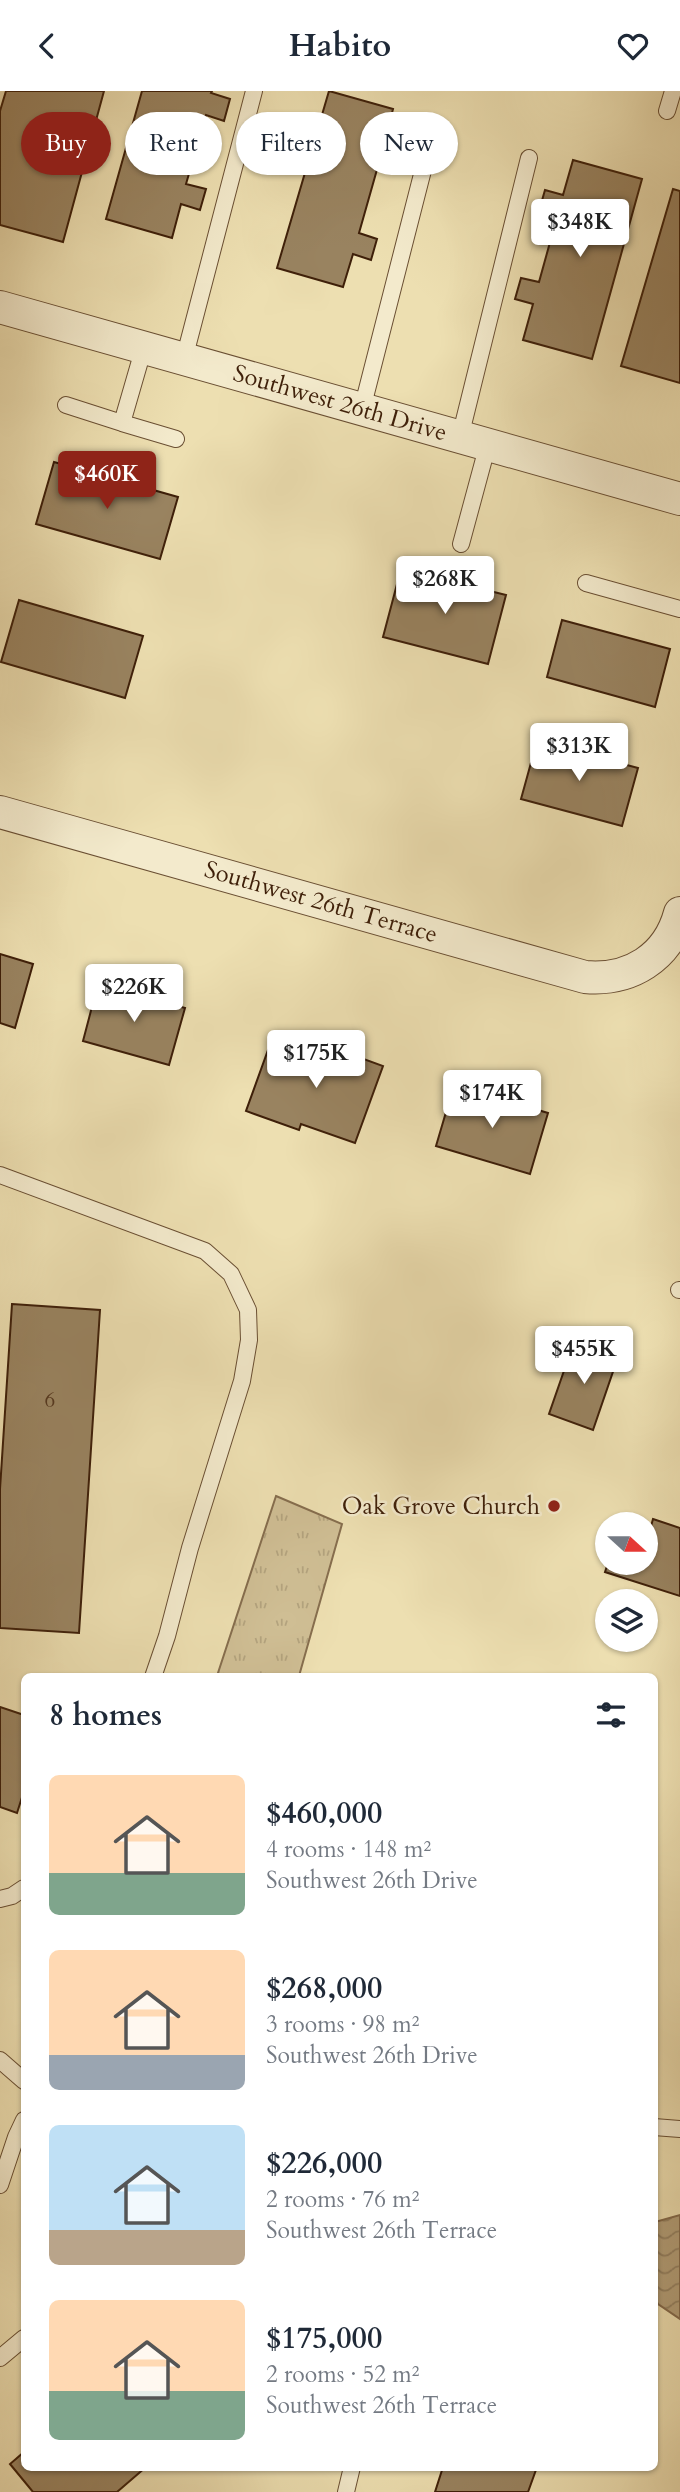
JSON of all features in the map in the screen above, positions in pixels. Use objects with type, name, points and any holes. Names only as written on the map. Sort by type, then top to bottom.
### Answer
[{"type":"street","name":"Southwest 26th Drive","points":[[0,307],[680,499]]},
{"type":"street","name":"Southwest 26th Terrace","points":[[0,812],[585,977],[619,975],[643,966],[668,942],[680,913]]},
{"type":"lane","points":[[184,359],[254,91]]},
{"type":"lane","points":[[667,111],[673,91]]},
{"type":"lane","points":[[461,544],[474,440],[529,158]]},
{"type":"lane","points":[[362,409],[422,175]]},
{"type":"lane","points":[[122,423],[144,347]]},
{"type":"lane","points":[[66,405],[176,439]]},
{"type":"lane","points":[[586,583],[680,608]]},
{"type":"lane","points":[[0,1175],[205,1251],[231,1274],[248,1310],[249,1340],[242,1381],[154,1673]]},
{"type":"lane","points":[[0,1899],[21,1890]]},
{"type":"lane","points":[[0,2060],[21,2078]]},
{"type":"lane","points":[[0,2185],[21,2126]]},
{"type":"lane","points":[[658,2127],[680,2129]]},
{"type":"lane","points":[[0,2358],[21,2340]]},
{"type":"lane","points":[[346,2492],[351,2471]]},
{"type":"green space","points":[[276,1496],[342,1524],[300,1673],[218,1673]]},
{"type":"water","points":[[680,2215],[680,2319],[658,2304],[658,2221]]},
{"type":"building","points":[[6,91],[104,91],[98,112],[21,112],[21,175],[81,175],[63,242],[0,225],[0,111]]},
{"type":"building","points":[[142,91],[212,91],[211,93],[230,99],[224,121],[222,112],[136,112]]},
{"type":"building","points":[[329,91],[393,109],[392,112],[360,112],[360,175],[375,175],[359,233],[377,239],[371,260],[353,254],[343,287],[277,268],[304,175],[346,175],[346,112],[323,112]]},
{"type":"building","points":[[125,151],[125,175],[189,175],[186,184],[206,189],[200,210],[181,204],[172,238],[106,219]]},
{"type":"building","points":[[573,160],[642,179],[592,359],[523,340],[533,304],[515,299],[521,278],[539,282],[557,217],[539,211],[545,190],[563,195]]},
{"type":"building","points":[[673,189],[680,191],[680,383],[621,366]]},
{"type":"building","points":[[54,462],[178,497],[160,559],[36,524]]},
{"type":"building","points":[[401,569],[506,595],[488,664],[383,637]]},
{"type":"building","points":[[19,600],[143,636],[125,698],[1,662]]},
{"type":"building","points":[[562,620],[670,649],[655,707],[547,677]]},
{"type":"building","points":[[537,741],[638,768],[622,826],[521,799]]},
{"type":"building","points":[[0,954],[33,964],[15,1028],[0,1023]]},
{"type":"building","points":[[98,984],[185,1008],[169,1065],[83,1041]]},
{"type":"building","points":[[306,1038],[383,1066],[355,1143],[301,1124],[299,1130],[246,1111],[268,1050],[298,1061]]},
{"type":"building","points":[[454,1085],[548,1113],[530,1174],[436,1146]]},
{"type":"building","points":[[12,1304],[100,1310],[79,1633],[0,1628],[0,1489]]},
{"type":"building","points":[[574,1342],[618,1357],[593,1430],[549,1414]]},
{"type":"building","points":[[658,1521],[680,1528],[680,1596],[614,1575],[658,1575]]},
{"type":"building","points":[[0,1707],[21,1714],[21,1800],[17,1813],[0,1807]]},
{"type":"building","points":[[21,2455],[21,2471],[141,2471],[117,2492],[33,2492],[10,2464]]},
{"type":"building","points":[[442,2471],[536,2471],[528,2492],[435,2492]]},
{"type":"place","name":"Oak Grove Church","points":[[554,1506]]}]
